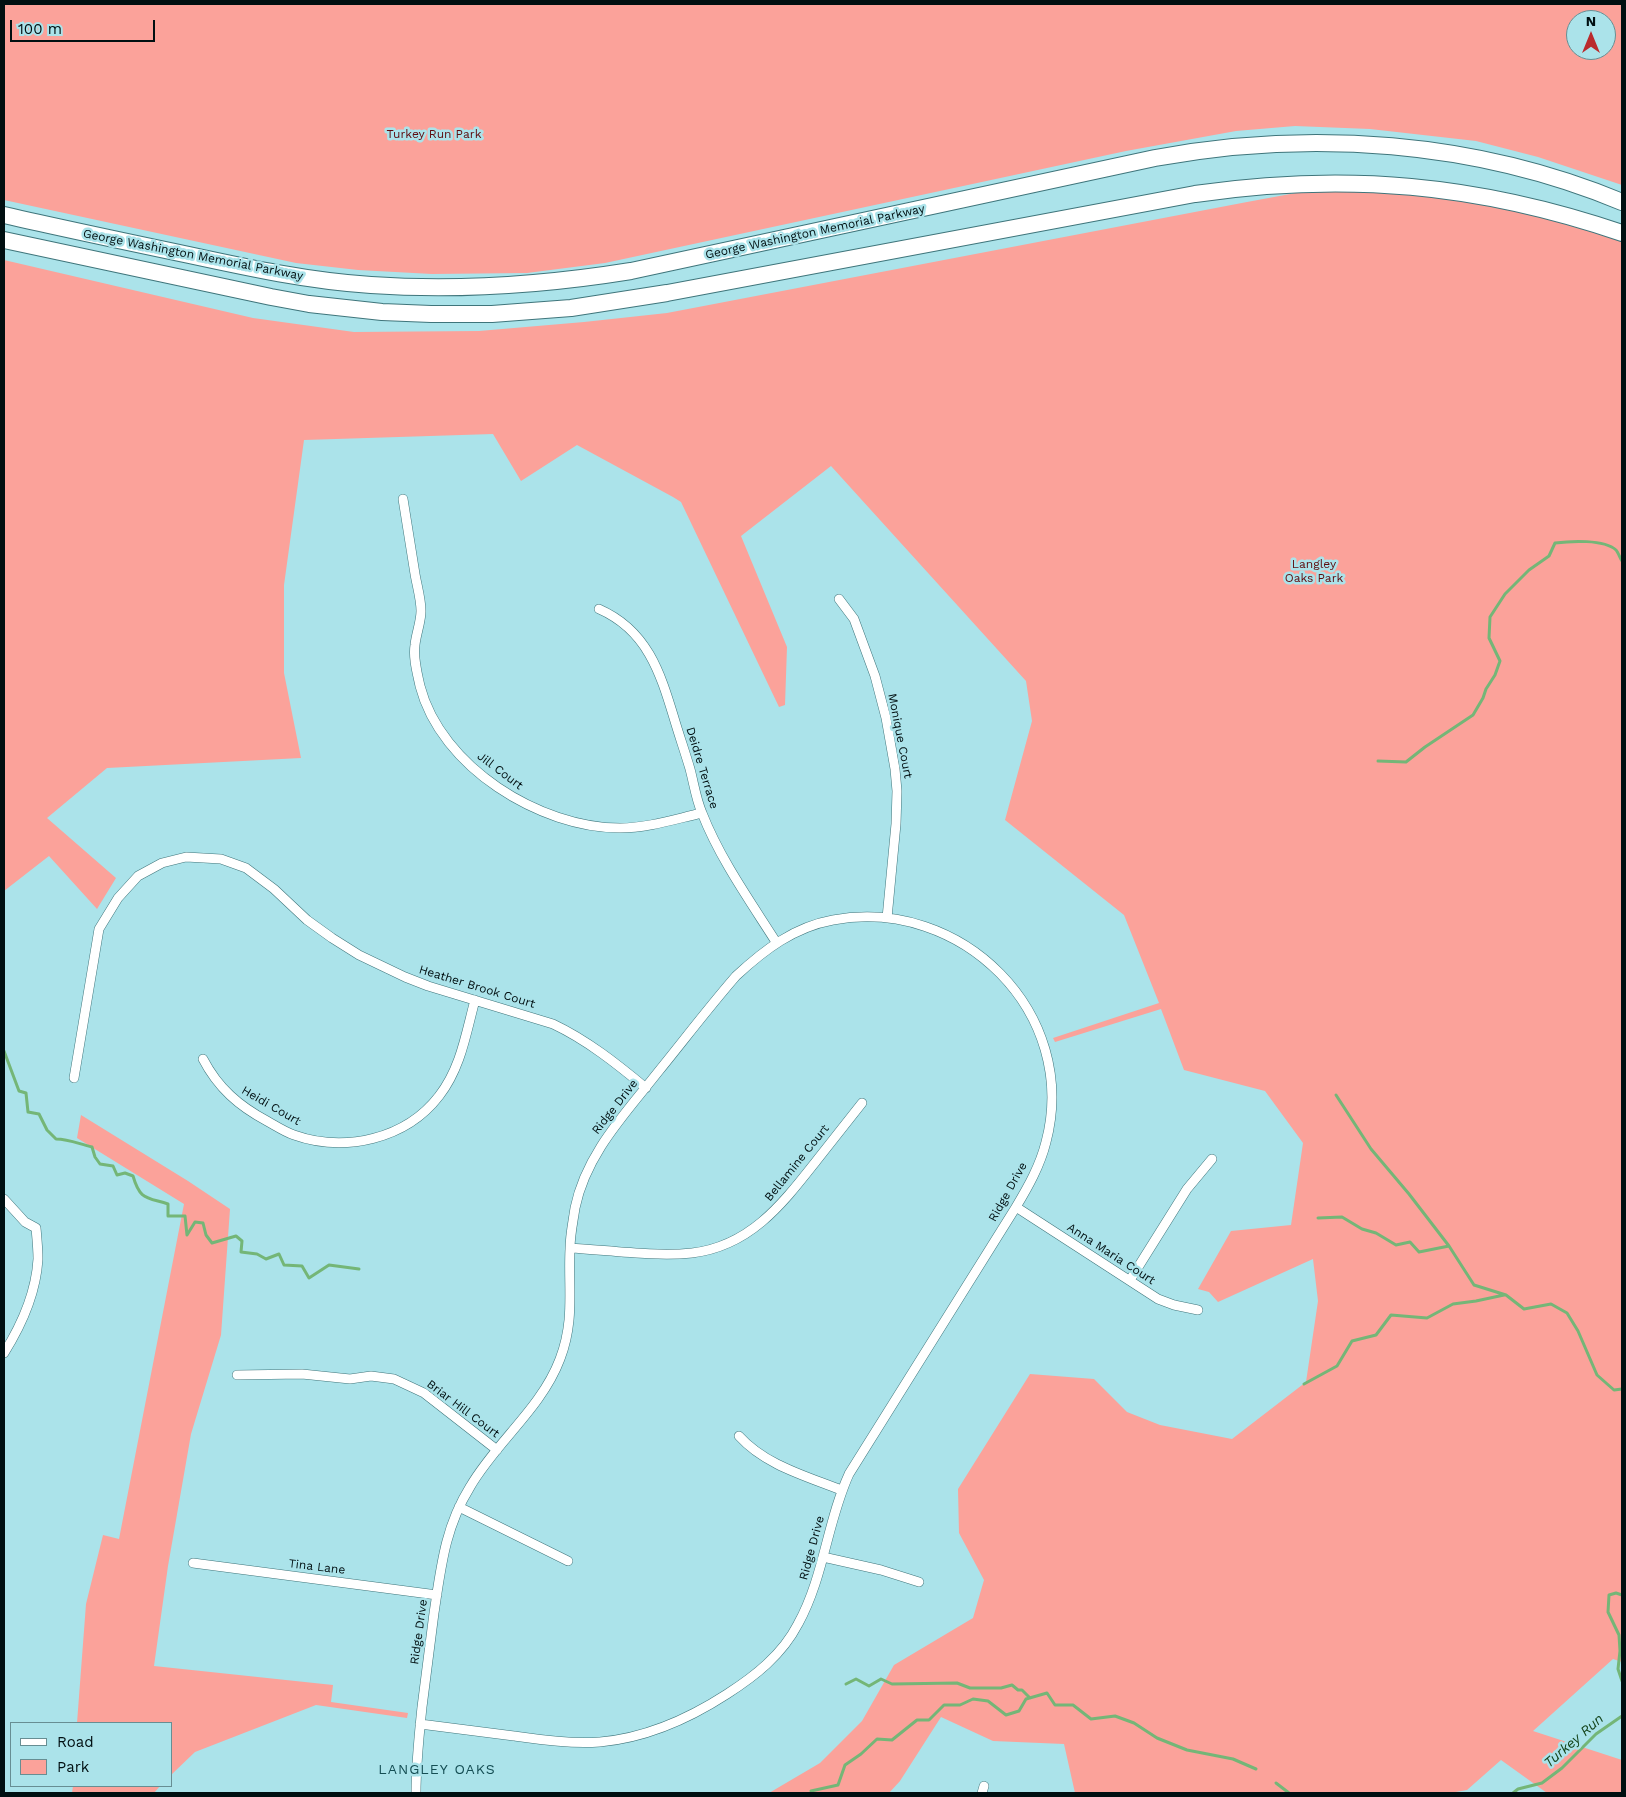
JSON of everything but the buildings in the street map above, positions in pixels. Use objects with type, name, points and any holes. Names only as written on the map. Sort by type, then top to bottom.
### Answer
[{"type":"highway","name":"George Washington Memorial Parkway","points":[[4,216],[275,273],[369,285],[430,288],[511,286],[575,280],[631,271],[1155,158],[1250,145],[1302,142],[1356,143],[1400,147],[1458,156],[1544,175],[1622,202]]},
{"type":"highway","name":"George Washington Memorial Parkway","points":[[4,240],[309,304],[382,312],[492,314],[571,308],[667,293],[1195,194],[1283,184],[1366,183],[1452,190],[1533,206],[1582,219],[1622,233]]},
{"type":"street","name":"Jill Court","points":[[403,499],[421,612],[414,656],[421,688],[427,706],[444,735],[463,758],[480,774],[516,799],[553,817],[576,823],[599,827],[640,827],[702,813]]},
{"type":"street","name":"Monique Court","points":[[839,599],[854,619],[875,676],[896,769],[896,824],[887,918]]},
{"type":"street","name":"Deidre Terrace","points":[[599,609],[619,619],[630,628],[649,652],[663,682],[702,813],[732,872],[776,942]]},
{"type":"street","name":"Heather Brook Court","points":[[74,1078],[99,929],[125,888],[145,871],[180,857],[204,857],[232,862],[255,873],[307,920],[359,955],[405,978],[532,1017],[565,1030],[611,1060],[646,1088]]},
{"type":"street","name":"Ridge Drive","points":[[416,1793],[420,1724],[445,1543],[459,1507],[482,1469],[538,1400],[560,1360],[570,1320],[570,1248],[576,1205],[591,1163],[602,1143],[736,976],[776,942],[831,920],[851,917],[887,918],[916,923],[935,929],[980,955],[1015,990],[1027,1008],[1042,1041],[1050,1076],[1050,1123],[1046,1143],[1028,1186],[1016,1207],[849,1474],[841,1490],[813,1590],[800,1620],[786,1644],[752,1678],[720,1698],[667,1725],[624,1738],[582,1743],[420,1724]]},
{"type":"street","name":"Heidi Court","points":[[203,1059],[210,1073],[231,1097],[248,1110],[293,1134],[312,1140],[333,1143],[363,1141],[405,1125],[421,1114],[439,1096],[456,1067],[475,1000]]},
{"type":"street","name":"Bellamine Court","points":[[570,1248],[690,1253],[706,1251],[729,1242],[752,1229],[778,1208],[862,1103]]},
{"type":"street","points":[[1130,1280],[1187,1190],[1212,1159]]},
{"type":"street","points":[[4,1199],[25,1222],[36,1228],[38,1259],[30,1299],[4,1354]]},
{"type":"street","name":"Anna Maria Court","points":[[1016,1207],[1158,1298],[1174,1305],[1198,1310]]},
{"type":"street","name":"Briar Hill Court","points":[[237,1375],[302,1374],[350,1379],[370,1376],[394,1379],[424,1393],[497,1450]]},
{"type":"street","points":[[739,1436],[747,1446],[763,1457],[841,1490]]},
{"type":"street","points":[[459,1507],[568,1561]]},
{"type":"street","points":[[823,1557],[881,1570],[919,1582]]},
{"type":"street","name":"Tina Lane","points":[[193,1564],[437,1595]]},
{"type":"green space","name":"Turkey Run Park","points":[[4,4],[1622,4],[1622,185],[1538,157],[1476,141],[1370,129],[1295,126],[1236,131],[1126,151],[605,263],[527,273],[432,274],[358,270],[296,263],[4,200]]},
{"type":"green space","name":"Langley Oaks Park","points":[[1348,189],[1440,195],[1550,215],[1622,238],[1622,1662],[1613,1659],[1533,1731],[1622,1760],[1622,1793],[1547,1793],[1501,1760],[1467,1790],[1450,1793],[1075,1793],[1064,1744],[993,1741],[941,1717],[900,1781],[889,1793],[769,1793],[820,1763],[862,1721],[894,1665],[973,1618],[984,1580],[959,1533],[958,1489],[1030,1374],[1094,1379],[1127,1412],[1160,1425],[1232,1439],[1306,1382],[1318,1301],[1313,1259],[1218,1302],[1209,1292],[1198,1289],[1231,1231],[1291,1225],[1303,1143],[1265,1091],[1184,1070],[1161,1009],[1055,1042],[1053,1038],[1159,1003],[1124,915],[1005,820],[1032,721],[1026,681],[831,466],[741,536],[787,647],[785,705],[779,707],[681,502],[673,497],[577,445],[521,481],[493,434],[304,440],[284,585],[284,673],[301,758],[107,768],[47,818],[116,878],[97,909],[49,856],[4,891],[4,260],[253,318],[354,332],[479,331],[667,313],[1301,192]]},
{"type":"green space","points":[[81,1115],[230,1209],[221,1335],[191,1434],[168,1566],[154,1666],[333,1685],[331,1702],[408,1713],[407,1718],[316,1705],[195,1752],[172,1774],[172,1722],[77,1722],[86,1604],[103,1535],[119,1539],[184,1204],[77,1138]]},
{"type":"green space","points":[[73,1787],[159,1787],[154,1793],[72,1793]]},
{"type":"waterway","points":[[1378,761],[1406,762],[1473,715],[1495,675],[1500,661],[1489,638],[1490,617],[1505,594],[1529,570],[1549,556],[1555,543],[1578,541],[1604,544],[1616,550],[1622,561]]},
{"type":"waterway","points":[[4,1051],[19,1091],[26,1093],[28,1112],[39,1114],[47,1130],[56,1139],[92,1147],[95,1157],[100,1164],[113,1166],[117,1175],[125,1173],[133,1176],[141,1194],[168,1204],[168,1216],[185,1216],[187,1235],[195,1222],[203,1223],[206,1235],[212,1243],[236,1236],[242,1241],[241,1252],[257,1254],[266,1259],[279,1254],[284,1265],[302,1266],[309,1278],[329,1265],[359,1269]]},
{"type":"waterway","points":[[1336,1095],[1371,1149],[1449,1246],[1474,1285],[1506,1295],[1524,1309],[1551,1304],[1567,1313],[1578,1331],[1597,1375],[1614,1390],[1622,1389]]},
{"type":"waterway","points":[[1318,1218],[1342,1217],[1396,1245],[1410,1242],[1419,1252],[1449,1246]]},
{"type":"waterway","points":[[1304,1384],[1337,1366],[1352,1341],[1376,1335],[1391,1315],[1427,1318],[1453,1304],[1504,1295]]},
{"type":"waterway","name":"Turkey Run","points":[[1622,1595],[1616,1593],[1609,1595],[1608,1612],[1619,1635],[1618,1669],[1622,1681]]},
{"type":"waterway","points":[[846,1684],[856,1679],[869,1686],[881,1679],[892,1684],[957,1683],[970,1688],[1001,1688],[1012,1685],[1018,1690],[1022,1690],[1030,1698]]},
{"type":"waterway","points":[[811,1791],[838,1785],[845,1765],[861,1754],[877,1739],[892,1740],[917,1720],[929,1720],[944,1705],[960,1705],[973,1699],[988,1701],[1006,1715],[1019,1711],[1026,1699],[1047,1693],[1055,1705],[1073,1705],[1091,1719],[1115,1716],[1134,1723],[1157,1738],[1187,1750],[1233,1759],[1256,1769]]},
{"type":"waterway","name":"Turkey Run","points":[[1513,1793],[1518,1789],[1542,1783],[1562,1768],[1596,1734],[1622,1716]]},
{"type":"waterway","points":[[1276,1783],[1289,1793]]},
{"type":"district","name":"LANGLEY OAKS","points":[[437,1770]]}]
